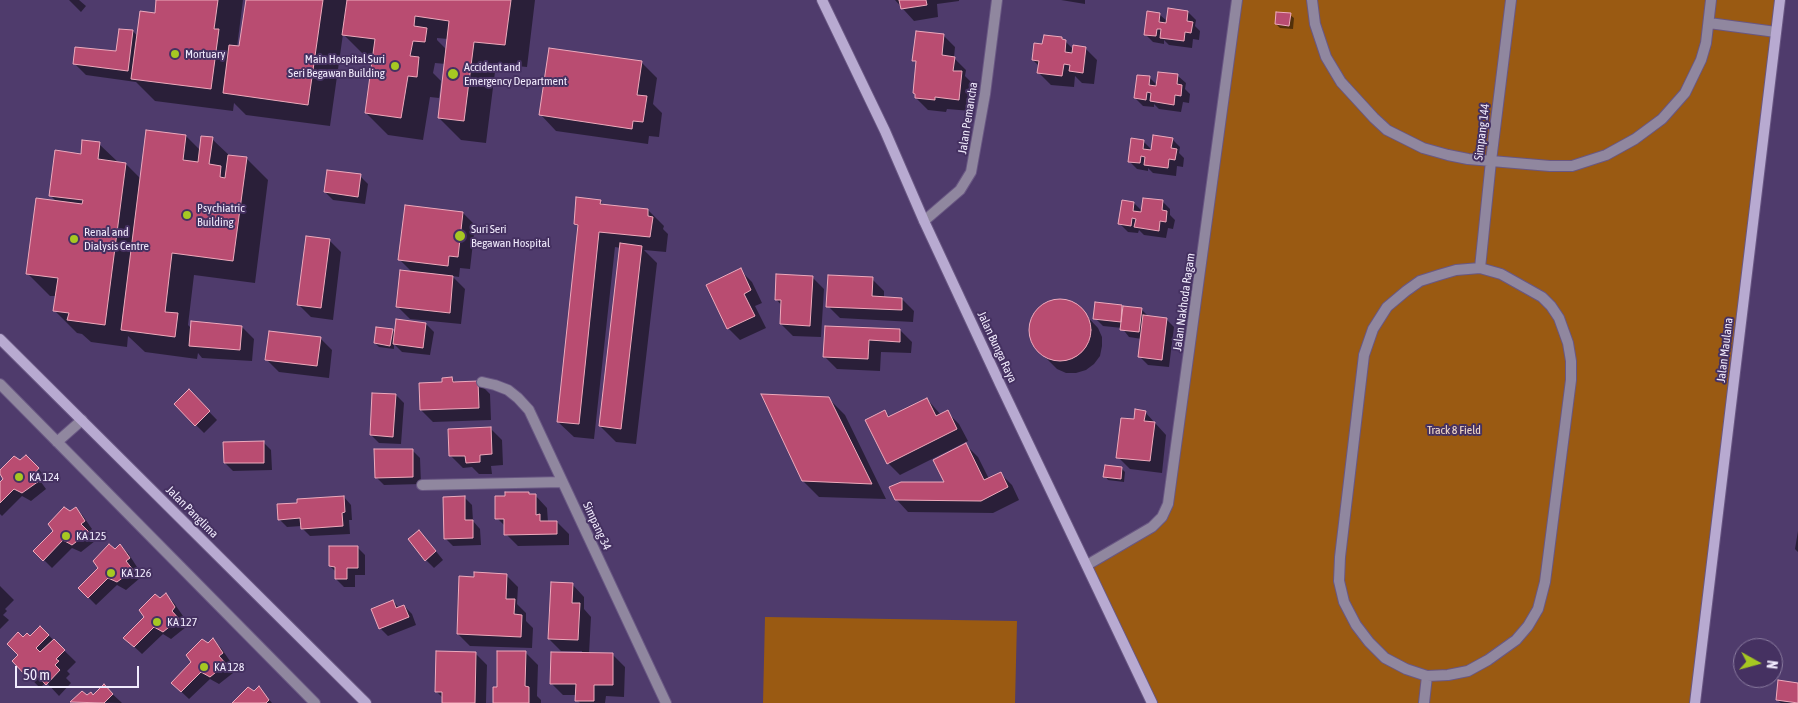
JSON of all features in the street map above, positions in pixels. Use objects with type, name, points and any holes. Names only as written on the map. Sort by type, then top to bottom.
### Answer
[{"type":"main road","name":"Jalan Bunga Raya","points":[[822,0],[885,131],[924,221],[1152,703]]},
{"type":"main road","name":"Jalan Maulana","points":[[1695,703],[1780,0]]},
{"type":"main road","name":"Jalan Panglima","points":[[0,339],[366,703]]},
{"type":"street","name":"Jalan Pemancha","points":[[924,221],[960,190],[971,172],[985,94],[997,0]]},
{"type":"street","name":"Jalan Nakhoda Ragam","points":[[1087,565],[1152,527],[1162,516],[1168,504],[1237,0]]},
{"type":"street","points":[[1312,0],[1314,24],[1326,57],[1341,82],[1387,130],[1424,148],[1468,159],[1550,166],[1572,166],[1606,155],[1635,139],[1662,119],[1685,94],[1702,60],[1711,0]]},
{"type":"street","name":"Simpang 144","points":[[1480,268],[1511,0]]},
{"type":"street","points":[[1709,22],[1776,32]]},
{"type":"street","points":[[1480,268],[1501,274],[1542,297],[1559,318],[1568,343],[1571,361],[1570,380],[1548,563],[1538,609],[1528,626],[1516,640],[1488,660],[1468,671],[1448,675],[1427,676],[1406,669],[1386,658],[1369,642],[1356,625],[1344,602],[1339,581],[1340,557],[1364,355],[1373,329],[1387,307],[1406,290],[1420,281],[1439,275],[1456,270],[1480,268]]},
{"type":"street","name":"Simpang 34","points":[[482,382],[508,390],[528,410],[666,703]]},
{"type":"street","points":[[0,384],[315,703]]},
{"type":"street","points":[[57,442],[82,420]]},
{"type":"street","points":[[422,485],[562,482]]},
{"type":"street","points":[[1424,703],[1427,676]]},
{"type":"green space","name":"Track 8 Field","points":[[1238,0],[1780,0],[1696,703],[1152,703],[1087,565],[1161,517]]},
{"type":"green space","points":[[765,617],[1017,621],[1015,703],[763,703]]},
{"type":"building","name":"Mortuary","points":[[156,0],[218,0],[214,29],[219,29],[211,89],[131,79],[140,11],[155,13]]},
{"type":"building","name":"Main Hospital Suri Seri Begawan Building","points":[[246,0],[323,0],[308,105],[223,93],[229,45],[239,46]]},
{"type":"building","name":"Main Hospital Suri Seri Begawan Building","points":[[347,0],[511,0],[505,45],[474,42],[464,121],[438,118],[449,21],[415,16],[414,26],[427,28],[425,42],[413,41],[410,56],[419,57],[417,77],[408,76],[401,118],[365,113],[375,39],[342,35]]},
{"type":"building","points":[[899,0],[926,0],[927,5],[901,9]]},
{"type":"building","points":[[1168,8],[1188,11],[1187,21],[1193,22],[1191,33],[1185,32],[1184,41],[1160,38],[1161,29],[1157,29],[1156,36],[1144,35],[1147,11],[1160,13],[1159,22],[1166,23]]},
{"type":"building","points":[[1276,12],[1291,13],[1289,26],[1275,24]]},
{"type":"building","points":[[119,29],[133,30],[128,71],[73,64],[75,47],[116,51]]},
{"type":"building","points":[[916,31],[944,34],[942,55],[955,57],[953,71],[962,71],[959,100],[935,97],[935,100],[915,98],[913,93],[916,61],[912,61]]},
{"type":"building","points":[[1044,35],[1062,37],[1062,39],[1066,40],[1065,52],[1072,53],[1073,45],[1086,47],[1083,73],[1069,71],[1070,65],[1064,64],[1062,76],[1037,73],[1039,61],[1032,60],[1034,43],[1042,44]]},
{"type":"building","points":[[549,48],[642,61],[637,95],[647,96],[643,122],[633,121],[632,129],[539,115]]},
{"type":"building","points":[[1158,72],[1178,74],[1177,84],[1182,85],[1181,96],[1175,95],[1174,105],[1150,101],[1151,93],[1147,92],[1146,100],[1134,98],[1137,75],[1150,76],[1149,85],[1156,86]]},
{"type":"building","name":"Psychiatric Building","points":[[146,130],[186,135],[183,160],[198,162],[201,136],[213,137],[209,164],[221,166],[220,177],[225,178],[228,155],[247,157],[233,261],[172,253],[165,312],[178,313],[175,337],[121,330]]},
{"type":"building","points":[[1153,135],[1173,138],[1171,148],[1177,149],[1175,160],[1169,159],[1168,168],[1144,165],[1145,157],[1141,156],[1140,163],[1128,162],[1131,138],[1144,140],[1143,149],[1151,150]]},
{"type":"building","name":"Renal and Dialysis Centre","points":[[82,140],[100,142],[98,159],[126,163],[105,325],[67,320],[69,313],[53,311],[58,278],[26,274],[36,198],[82,204],[83,200],[49,196],[55,150],[81,154]]},
{"type":"building","points":[[327,170],[361,174],[358,197],[324,192]]},
{"type":"building","points":[[576,197],[601,200],[600,204],[648,209],[648,216],[653,217],[650,237],[599,232],[579,424],[557,422],[578,225],[574,224]]},
{"type":"building","points":[[1143,198],[1163,200],[1162,210],[1167,211],[1166,222],[1160,221],[1159,231],[1134,227],[1136,219],[1132,218],[1131,226],[1118,224],[1122,200],[1134,202],[1133,211],[1141,212]]},
{"type":"building","points":[[405,205],[463,212],[458,257],[449,256],[448,266],[398,260]]},
{"type":"building","points":[[306,236],[330,239],[321,308],[297,305]]},
{"type":"building","points":[[620,243],[642,246],[621,429],[599,426]]},
{"type":"building","points":[[741,268],[751,290],[744,294],[755,316],[727,329],[706,285]]},
{"type":"building","points":[[400,270],[453,276],[450,313],[396,307]]},
{"type":"building","points":[[776,274],[813,276],[810,326],[780,324],[781,300],[775,300]]},
{"type":"building","points":[[828,275],[873,277],[872,296],[902,298],[902,310],[826,307]]},
{"type":"building","points":[[1060,299],[1072,301],[1082,308],[1089,318],[1091,330],[1089,342],[1082,352],[1072,359],[1060,361],[1048,359],[1038,352],[1031,342],[1029,330],[1031,318],[1038,308],[1048,301]]},
{"type":"building","points":[[1095,302],[1122,305],[1121,322],[1093,319]]},
{"type":"building","points":[[1123,306],[1142,308],[1139,332],[1120,330]]},
{"type":"building","points":[[1143,315],[1167,318],[1162,360],[1138,357]]},
{"type":"building","points":[[396,319],[426,323],[423,348],[393,344]]},
{"type":"building","points":[[191,321],[242,326],[240,350],[189,346]]},
{"type":"building","points":[[825,326],[900,329],[900,342],[869,340],[868,359],[823,357]]},
{"type":"building","points":[[376,327],[393,329],[390,346],[374,343]]},
{"type":"building","points":[[269,331],[321,337],[317,366],[265,360]]},
{"type":"building","points":[[452,377],[453,382],[478,381],[479,408],[420,410],[419,383],[442,382],[442,378]]},
{"type":"building","points":[[189,389],[210,411],[195,426],[174,404]]},
{"type":"building","points":[[372,393],[396,394],[393,437],[370,435]]},
{"type":"building","points":[[761,394],[829,397],[872,484],[802,481]]},
{"type":"building","points":[[927,398],[936,416],[948,410],[957,429],[887,464],[865,420],[885,410],[888,417]]},
{"type":"building","points":[[1135,409],[1146,411],[1144,421],[1155,422],[1150,461],[1116,458],[1121,418],[1134,419]]},
{"type":"building","points":[[491,427],[492,454],[480,455],[480,462],[466,463],[465,456],[449,456],[448,429]]},
{"type":"building","points":[[264,441],[264,463],[224,463],[223,442]]},
{"type":"building","points":[[966,443],[984,480],[1001,472],[1008,487],[981,501],[895,500],[889,487],[901,482],[944,482],[933,460]]},
{"type":"building","points":[[374,449],[413,449],[413,477],[375,478]]},
{"type":"building","name":"KA 124","points":[[26,455],[39,468],[34,474],[39,481],[22,493],[14,489],[0,503],[0,482],[3,479],[0,470],[14,456],[20,460]]},
{"type":"building","points":[[1105,465],[1122,467],[1121,479],[1103,477]]},
{"type":"building","points":[[505,492],[529,492],[529,494],[536,494],[536,515],[540,514],[540,521],[557,521],[557,534],[504,535],[504,519],[495,519],[495,496],[505,496]]},
{"type":"building","points":[[344,496],[345,512],[342,513],[343,526],[301,529],[300,518],[278,520],[277,504],[297,503],[297,499]]},
{"type":"building","points":[[465,496],[465,520],[473,520],[473,538],[444,539],[443,497]]},
{"type":"building","name":"KA 125","points":[[64,507],[70,511],[76,507],[85,521],[81,524],[89,532],[72,545],[63,540],[43,561],[33,551],[53,531],[48,524]]},
{"type":"building","points":[[419,530],[436,551],[425,561],[408,539]]},
{"type":"building","name":"KA 126","points":[[109,544],[115,549],[120,544],[130,558],[126,561],[133,570],[117,582],[108,578],[88,598],[78,588],[98,568],[93,561]]},
{"type":"building","points":[[329,546],[358,546],[358,568],[347,568],[347,579],[335,579],[335,567],[329,566]]},
{"type":"building","points":[[474,572],[507,574],[506,599],[515,599],[514,614],[522,615],[521,637],[457,634],[459,576],[474,577]]},
{"type":"building","points":[[551,582],[573,583],[572,603],[580,603],[578,640],[548,639]]},
{"type":"building","name":"KA 127","points":[[166,593],[175,607],[172,611],[179,619],[163,632],[154,627],[134,647],[123,638],[144,617],[139,610],[155,594],[160,598]]},
{"type":"building","points":[[393,600],[396,608],[404,605],[409,617],[379,629],[371,609]]},
{"type":"building","points":[[40,626],[49,635],[36,648],[40,652],[54,639],[65,650],[56,659],[59,661],[55,665],[60,670],[46,685],[33,671],[27,677],[12,661],[18,655],[7,644],[18,632],[23,637],[27,633],[30,636]]},
{"type":"building","name":"KA 128","points":[[213,638],[223,653],[219,656],[226,664],[210,677],[201,672],[181,692],[171,683],[191,662],[186,655],[202,639],[208,643]]},
{"type":"building","points":[[436,651],[476,652],[475,703],[442,703],[442,692],[435,692]]},
{"type":"building","points":[[497,651],[526,651],[525,686],[529,687],[529,703],[493,703],[493,687],[497,687]]},
{"type":"building","points":[[551,652],[613,653],[613,685],[594,685],[594,701],[575,701],[576,684],[550,684]]},
{"type":"building","points":[[1783,681],[1798,683],[1798,703],[1776,700],[1777,688],[1783,688]]},
{"type":"building","points":[[104,684],[113,694],[104,703],[70,702],[82,691],[87,695],[91,692],[93,695]]},
{"type":"building","points":[[259,686],[269,700],[266,703],[232,703],[248,687],[254,691]]},
{"type":"place","name":"Mortuary","points":[[175,54]]},
{"type":"place","name":"Main Hospital Suri Seri Begawan Building","points":[[395,66]]},
{"type":"place","name":"Accident and Emergency Department","points":[[453,74]]},
{"type":"place","name":"Psychiatric Building","points":[[187,215]]},
{"type":"place","name":"Suri Seri Begawan Hospital","points":[[460,236]]},
{"type":"place","name":"Renal and Dialysis Centre","points":[[74,239]]},
{"type":"place","name":"KA 124","points":[[19,477]]},
{"type":"place","name":"KA 125","points":[[66,536]]},
{"type":"place","name":"KA 126","points":[[111,573]]},
{"type":"place","name":"KA 127","points":[[157,622]]},
{"type":"place","name":"KA 128","points":[[204,667]]}]
